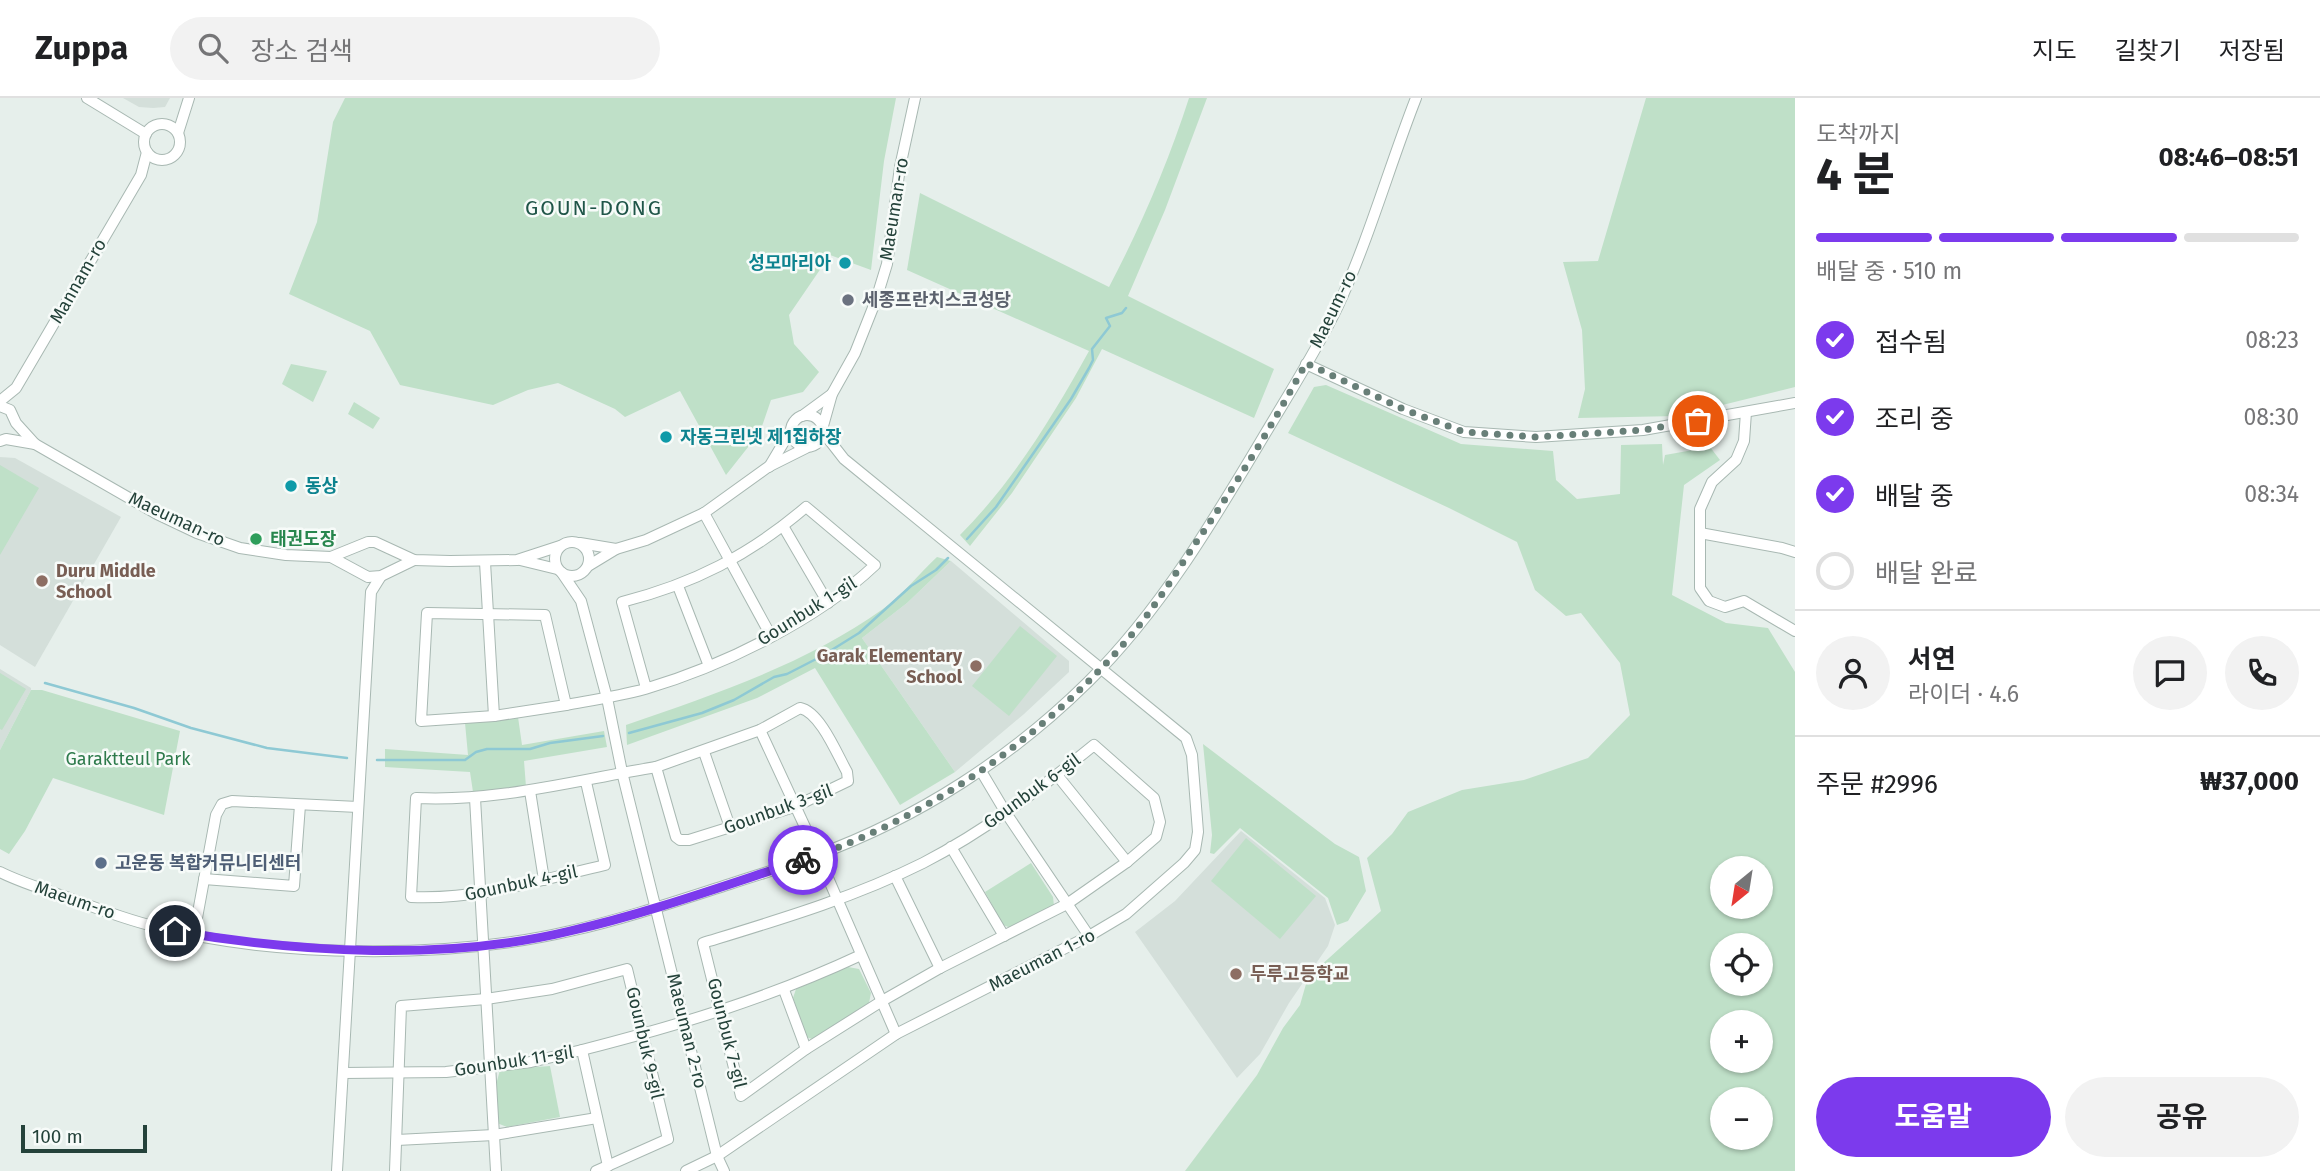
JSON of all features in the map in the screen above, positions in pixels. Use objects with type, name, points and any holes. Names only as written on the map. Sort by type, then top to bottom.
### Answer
[{"type":"street","points":[[86,98],[146,134]]},
{"type":"street","name":"Maeuman-ro","points":[[832,394],[855,353],[887,264],[900,167],[915,98]]},
{"type":"street","name":"Maeum-ro","points":[[0,872],[78,902],[144,923],[248,943],[350,950],[410,950],[483,945],[569,932],[657,907],[818,855],[921,808],[981,771],[1020,742],[1088,682],[1129,637],[1165,590],[1231,491],[1338,307],[1416,98]]},
{"type":"street","points":[[164,124],[188,100]]},
{"type":"street","points":[[141,175],[176,154],[180,148],[178,133],[188,100]]},
{"type":"street","points":[[166,160],[154,158],[147,152],[144,145],[146,134],[156,125],[164,124],[178,133]]},
{"type":"street","points":[[141,175],[147,152]]},
{"type":"street","name":"Mannam-ro","points":[[16,388],[141,175]]},
{"type":"street","points":[[1306,363],[1403,409],[1464,432],[1536,437],[1643,430],[1795,403]]},
{"type":"street","points":[[16,388],[0,403],[10,410],[35,444]]},
{"type":"street","points":[[3,440],[14,433],[16,388]]},
{"type":"street","points":[[768,467],[794,421],[832,394]]},
{"type":"street","points":[[517,560],[571,576],[616,549],[646,540],[704,513],[768,467],[820,441],[832,394]]},
{"type":"street","points":[[1746,412],[1744,441],[1736,460],[1713,482],[1700,509],[1700,588],[1709,601],[1725,607],[1744,601],[1795,631]]},
{"type":"street","points":[[802,416],[812,416],[844,459]]},
{"type":"street","points":[[791,430],[797,444],[844,459]]},
{"type":"street","points":[[3,440],[35,444]]},
{"type":"street","name":"Maeuman-ro","points":[[35,444],[158,514],[197,533],[240,548],[286,555],[331,557]]},
{"type":"street","name":"Maeuman 1-ro","points":[[686,1171],[717,1156],[896,1034],[1126,915],[1195,850],[1198,832],[1192,755],[1186,738],[844,459]]},
{"type":"street","name":"Gounbuk 1-gil","points":[[487,614],[427,612],[421,721],[494,716],[607,698],[646,688],[709,666],[771,636],[828,603],[875,565],[806,507],[783,526],[730,561],[678,586],[622,602],[646,688]]},
{"type":"street","points":[[704,513],[771,636]]},
{"type":"street","points":[[783,526],[828,603]]},
{"type":"street","points":[[1700,533],[1795,552]]},
{"type":"street","points":[[331,557],[375,542],[414,560],[517,560],[568,542],[616,549]]},
{"type":"street","points":[[579,543],[589,555],[581,601]]},
{"type":"street","points":[[361,545],[354,557],[371,592]]},
{"type":"street","points":[[559,547],[554,560],[581,601]]},
{"type":"street","points":[[337,1171],[371,592],[390,565],[387,549]]},
{"type":"street","points":[[331,557],[375,578],[414,560]]},
{"type":"street","points":[[485,562],[494,716]]},
{"type":"street","points":[[678,586],[709,666]]},
{"type":"street","name":"Maeuman 2-ro","points":[[581,601],[607,698],[622,772],[717,1156],[724,1171]]},
{"type":"street","points":[[487,614],[545,615],[566,705]]},
{"type":"street","name":"Gounbuk 3-gil","points":[[800,708],[808,709],[817,719],[847,772],[848,781],[794,807],[689,840],[676,837],[656,767],[760,730],[800,708]]},
{"type":"street","points":[[760,730],[896,1034]]},
{"type":"street","name":"Gounbuk 6-gil","points":[[836,901],[895,876],[951,847],[1006,813],[1094,745],[1154,798],[1160,822],[1156,838],[1127,862],[1068,904],[940,968],[882,1001]]},
{"type":"street","points":[[704,752],[730,827]]},
{"type":"street","name":"Gounbuk 4-gil","points":[[586,782],[605,865],[480,894],[411,897],[416,798],[446,800],[530,791],[656,767]]},
{"type":"street","points":[[981,771],[1089,936]]},
{"type":"street","points":[[1057,775],[1127,862]]},
{"type":"street","points":[[530,791],[544,880]]},
{"type":"street","points":[[475,798],[496,1171]]},
{"type":"street","points":[[194,934],[216,815],[222,804],[232,801],[358,807]]},
{"type":"street","points":[[204,879],[294,886],[300,805]]},
{"type":"street","points":[[951,847],[1004,936]]},
{"type":"street","points":[[895,876],[940,968]]},
{"type":"street","name":"Gounbuk 7-gil","points":[[836,901],[704,943],[741,1096],[806,1049],[882,1001]]},
{"type":"street","points":[[582,1051],[684,1023],[784,990],[861,955]]},
{"type":"street","name":"Gounbuk 9-gil","points":[[486,999],[552,989],[627,969],[668,1139],[596,1171]]},
{"type":"street","points":[[784,990],[806,1049]]},
{"type":"street","points":[[395,1171],[401,1006],[486,999]]},
{"type":"street","name":"Gounbuk 11-gil","points":[[343,1073],[446,1072],[531,1062],[582,1051],[608,1166]]},
{"type":"street","points":[[397,1140],[494,1135],[597,1118]]},
{"type":"shaded area","points":[[123,98],[170,98],[165,107],[153,108],[139,107]]},
{"type":"shaded area","name":"Duru Middle School","points":[[0,457],[15,458],[121,517],[35,667],[0,645]]},
{"type":"shaded area","name":"Garak Elementary School","points":[[951,561],[1069,661],[1069,672],[955,772],[862,638],[907,603]]},
{"type":"shaded area","points":[[0,669],[31,690],[0,750]]},
{"type":"shaded area","name":"두루고등학교","points":[[1241,831],[1325,898],[1335,925],[1328,946],[1289,1003],[1260,1054],[1237,1078],[1135,932],[1175,901]]},
{"type":"green space","points":[[345,98],[896,98],[884,161],[871,270],[830,255],[789,315],[794,344],[819,372],[803,392],[771,400],[760,432],[726,475],[680,391],[625,417],[615,409],[558,383],[528,390],[493,405],[400,385],[370,331],[289,294],[317,222],[333,122]]},
{"type":"green space","points":[[1189,98],[1207,98],[1165,210],[1128,296],[1274,369],[1254,418],[1102,349],[1076,398],[1012,493],[970,546],[960,535],[1015,471],[1089,351],[907,270],[920,193],[1109,287],[1153,194]]},
{"type":"green space","points":[[1646,98],[1795,98],[1795,387],[1678,416],[1578,418],[1585,389],[1582,330],[1563,262],[1598,261]]},
{"type":"green space","points":[[291,364],[327,371],[313,402],[282,384]]},
{"type":"green space","points":[[1326,385],[1461,444],[1553,451],[1556,480],[1577,499],[1620,494],[1621,445],[1662,444],[1663,465],[1665,455],[1710,447],[1720,460],[1684,485],[1672,595],[1726,623],[1768,628],[1795,672],[1795,1171],[1185,1171],[1257,1075],[1283,1028],[1300,1005],[1308,977],[1381,911],[1367,858],[1392,834],[1408,812],[1462,790],[1524,780],[1588,758],[1630,715],[1620,663],[1581,613],[1566,616],[1535,590],[1517,542],[1288,433],[1314,387]]},
{"type":"green space","points":[[354,402],[380,418],[373,429],[348,414]]},
{"type":"green space","points":[[0,465],[39,488],[0,555]]},
{"type":"green space","points":[[937,557],[951,561],[907,603],[862,638],[955,772],[900,805],[815,668],[757,698],[627,745],[626,725],[759,676],[854,629],[904,591]]},
{"type":"green space","points":[[1020,626],[1057,656],[1009,716],[972,686]]},
{"type":"green space","points":[[0,673],[26,689],[2,730],[0,729]]},
{"type":"green space","name":"Garaktteul Park","points":[[31,690],[42,690],[180,731],[164,815],[53,778],[25,831],[9,854],[0,849],[0,750]]},
{"type":"green space","points":[[518,717],[522,745],[604,731],[607,747],[524,761],[526,787],[473,792],[470,772],[385,767],[385,749],[468,755],[465,723]]},
{"type":"green space","points":[[1203,744],[1335,844],[1359,857],[1366,891],[1348,921],[1337,925],[1328,898],[1240,828],[1214,854],[1210,853],[1212,835]]},
{"type":"green space","points":[[1246,838],[1316,896],[1280,939],[1211,881]]},
{"type":"green space","points":[[1031,863],[1053,897],[1054,906],[1011,928],[1003,925],[985,892]]},
{"type":"green space","points":[[848,967],[859,969],[871,993],[869,1003],[812,1039],[806,1037],[793,998],[796,989]]},
{"type":"green space","points":[[550,1066],[560,1117],[507,1127],[497,1123],[497,1081],[500,1070]]},
{"type":"waterway","points":[[967,539],[996,507],[1071,399],[1093,360],[1092,349],[1110,326],[1106,318],[1122,313],[1126,308]]},
{"type":"waterway","points":[[629,733],[702,713],[822,656],[859,633],[911,586],[936,570],[948,558]]},
{"type":"waterway","points":[[45,683],[134,708],[191,728],[267,748],[347,758]]},
{"type":"waterway","points":[[377,760],[465,760],[476,752],[487,749],[530,749],[550,743],[603,736]]},
{"type":"way so far","points":[[803,860],[921,808],[981,771],[1020,742],[1088,682],[1129,637],[1165,590],[1231,491],[1306,363],[1403,409],[1464,432],[1536,437],[1643,430],[1698,421]]},
{"type":"place","name":"성모마리아","points":[[845,263]]},
{"type":"place","name":"세종프란치스코성당","points":[[848,300]]},
{"type":"place","name":"자동크린넷 제1집하장","points":[[666,437]]},
{"type":"place","name":"동상","points":[[291,486]]},
{"type":"place","name":"태권도장","points":[[256,539]]},
{"type":"place","name":"Duru Middle School","points":[[42,581]]},
{"type":"place","name":"Garak Elementary School","points":[[976,666]]},
{"type":"place","name":"고운동 복합커뮤니티센터","points":[[101,863]]},
{"type":"place","name":"두루고등학교","points":[[1236,974]]},
{"type":"district","name":"GOUN-DONG","points":[[594,208]]},
{"type":"route","points":[[175,931],[248,943],[350,950],[410,950],[483,945],[569,932],[803,860]]}]
